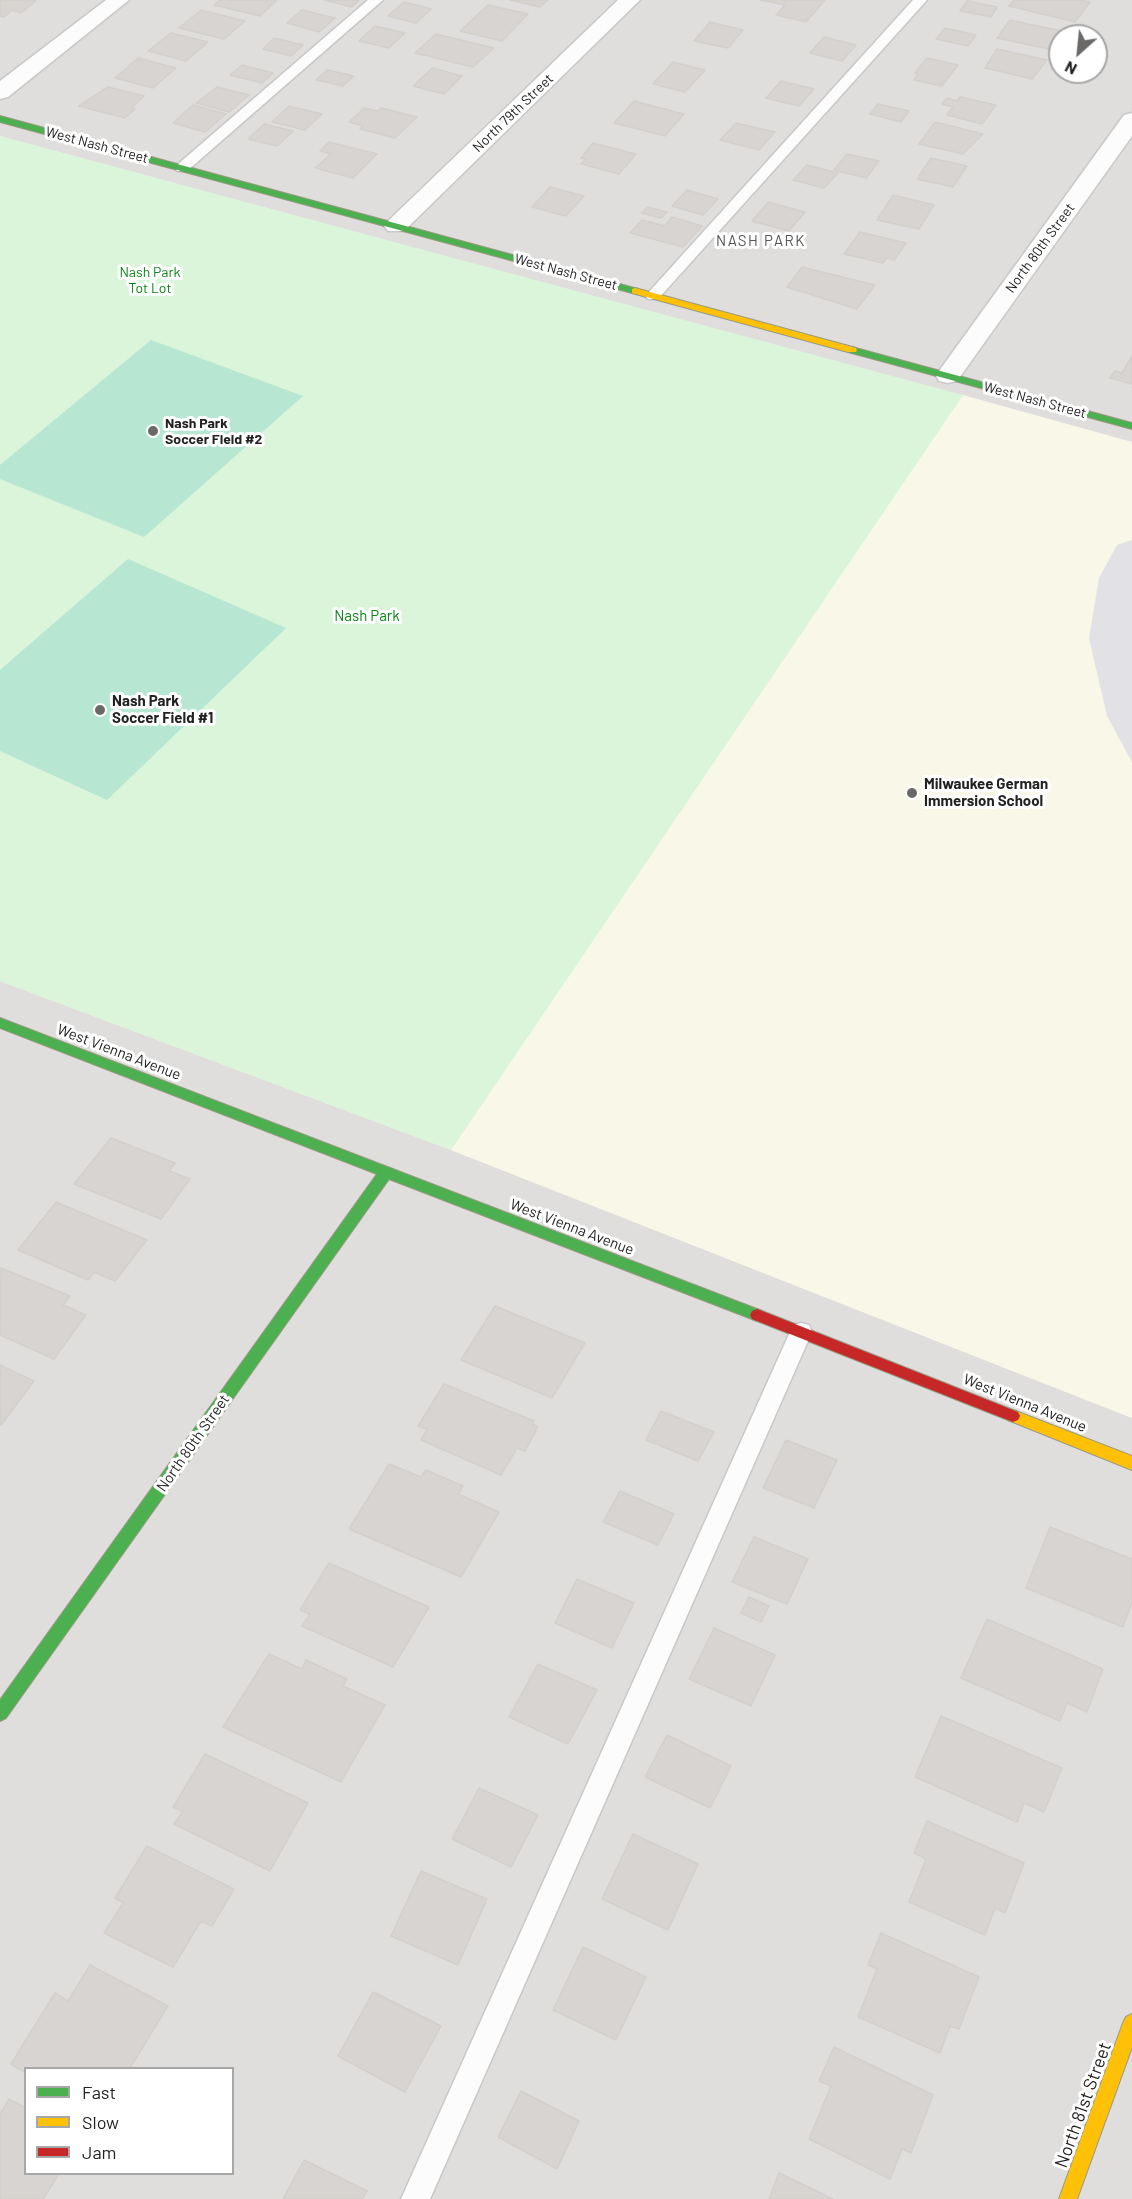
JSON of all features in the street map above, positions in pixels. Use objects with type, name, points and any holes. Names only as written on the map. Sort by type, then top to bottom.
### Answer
[{"type":"street","points":[[0,92],[119,0]]},
{"type":"street","name":"North 79th Street","points":[[396,226],[630,0]]},
{"type":"street","name":"West Nash Street","points":[[0,119],[1132,426]]},
{"type":"street","name":"North 80th Street","points":[[948,376],[1132,120]]},
{"type":"street","name":"West Vienna Avenue","points":[[0,1023],[801,1332],[1132,1463]]},
{"type":"street","name":"North 80th Street","points":[[0,1713],[385,1173]]},
{"type":"street","name":"North 81st Street","points":[[1068,2199],[1132,2023]]},
{"type":"lane","points":[[182,168],[376,0]]},
{"type":"lane","points":[[653,296],[920,0]]},
{"type":"lane","points":[[415,2199],[801,1332]]},
{"type":"shaded area","points":[[0,0],[1132,0],[1132,442],[0,136]]},
{"type":"shaded area","name":"Milwaukee German Immersion School","points":[[963,395],[1132,442],[1132,1418],[451,1150]]},
{"type":"shaded area","points":[[1132,540],[1132,762],[1107,716],[1089,638],[1099,578],[1117,545]]},
{"type":"shaded area","points":[[0,981],[451,1150],[1132,1418],[1132,2199],[0,2199]]},
{"type":"green space","name":"Nash Park","points":[[0,136],[963,395],[451,1150],[0,981]]},
{"type":"green space","name":"Nash Park Soccer Field #2","points":[[151,340],[303,396],[144,537],[0,479],[0,465]]},
{"type":"green space","name":"Nash Park Soccer Field #1","points":[[128,559],[286,628],[107,800],[0,751],[0,670]]},
{"type":"building","points":[[0,0],[36,1],[21,13],[12,10],[4,17],[0,16]]},
{"type":"building","points":[[220,0],[277,0],[260,16],[214,5]]},
{"type":"building","points":[[324,0],[359,0],[352,7]]},
{"type":"building","points":[[510,0],[548,0],[540,7]]},
{"type":"building","points":[[760,0],[825,0],[806,22],[776,15],[785,5]]},
{"type":"building","points":[[1014,0],[1090,2],[1075,22],[1009,6]]},
{"type":"building","points":[[967,1],[997,7],[991,17],[960,11]]},
{"type":"building","points":[[404,2],[431,9],[416,23],[388,16]]},
{"type":"building","points":[[488,5],[528,14],[502,41],[460,31]]},
{"type":"building","points":[[201,10],[245,21],[224,39],[179,28]]},
{"type":"building","points":[[302,10],[335,18],[319,32],[287,23]]},
{"type":"building","points":[[1010,20],[1048,28],[1048,49],[997,38]]},
{"type":"building","points":[[710,22],[743,30],[728,48],[694,41]]},
{"type":"building","points":[[375,26],[405,33],[389,48],[359,41]]},
{"type":"building","points":[[945,28],[976,35],[968,46],[936,39]]},
{"type":"building","points":[[171,33],[208,42],[186,61],[148,51]]},
{"type":"building","points":[[436,34],[494,48],[473,67],[415,53]]},
{"type":"building","points":[[824,37],[856,45],[842,61],[810,53]]},
{"type":"building","points":[[274,38],[303,45],[291,56],[263,49]]},
{"type":"building","points":[[997,49],[1047,60],[1032,79],[985,68]]},
{"type":"building","points":[[138,58],[176,68],[153,88],[115,78]]},
{"type":"building","points":[[927,58],[958,65],[942,86],[914,80],[918,74],[915,73]]},
{"type":"building","points":[[673,62],[705,70],[685,92],[653,84]]},
{"type":"building","points":[[242,65],[273,73],[262,83],[230,75]]},
{"type":"building","points":[[432,68],[462,76],[444,94],[413,86]]},
{"type":"building","points":[[327,70],[354,76],[343,86],[316,80]]},
{"type":"building","points":[[781,81],[814,89],[799,106],[766,98]]},
{"type":"building","points":[[108,87],[144,96],[131,108],[135,109],[125,118],[79,106]]},
{"type":"building","points":[[217,87],[249,95],[229,112],[196,103]]},
{"type":"building","points":[[960,97],[996,105],[982,124],[947,115],[953,107],[942,104],[947,98],[957,101]]},
{"type":"building","points":[[634,101],[684,114],[665,136],[614,123]]},
{"type":"building","points":[[878,104],[909,111],[901,122],[870,114]]},
{"type":"building","points":[[193,105],[226,114],[205,132],[173,123]]},
{"type":"building","points":[[289,106],[322,114],[305,130],[272,122]]},
{"type":"building","points":[[364,108],[378,111],[381,108],[417,117],[395,138],[360,129],[363,126],[349,122]]},
{"type":"building","points":[[935,122],[983,134],[963,154],[919,144]]},
{"type":"building","points":[[736,123],[775,132],[759,150],[720,140]]},
{"type":"building","points":[[264,124],[293,131],[277,146],[248,139]]},
{"type":"building","points":[[329,142],[377,154],[353,178],[315,168],[331,154],[320,151]]},
{"type":"building","points":[[593,143],[636,154],[619,174],[581,164],[586,159],[581,158]]},
{"type":"building","points":[[847,154],[879,161],[866,178],[834,170]]},
{"type":"building","points":[[931,158],[967,166],[953,187],[917,179]]},
{"type":"building","points":[[807,165],[838,173],[824,188],[793,180]]},
{"type":"building","points":[[550,187],[584,196],[566,216],[532,207]]},
{"type":"building","points":[[687,190],[718,199],[703,215],[672,206]]},
{"type":"building","points":[[893,195],[934,205],[919,229],[877,220]]},
{"type":"building","points":[[768,202],[805,212],[789,231],[752,221]]},
{"type":"building","points":[[648,207],[667,212],[661,218],[642,213]]},
{"type":"building","points":[[672,217],[702,226],[683,247],[630,233],[642,220],[665,226]]},
{"type":"building","points":[[860,232],[906,243],[894,260],[887,258],[883,263],[844,254]]},
{"type":"building","points":[[802,267],[875,285],[857,309],[787,287]]},
{"type":"building","points":[[1132,356],[1132,384],[1110,378],[1115,371],[1122,373]]},
{"type":"building","points":[[111,1138],[175,1163],[169,1171],[190,1179],[161,1219],[74,1184]]},
{"type":"building","points":[[56,1202],[147,1240],[115,1281],[94,1272],[88,1280],[18,1250]]},
{"type":"building","points":[[1,1268],[70,1296],[63,1305],[86,1315],[54,1359],[0,1335]]},
{"type":"building","points":[[495,1306],[585,1343],[552,1398],[461,1360]]},
{"type":"building","points":[[0,1365],[34,1381],[1,1425],[0,1425]]},
{"type":"building","points":[[444,1384],[534,1421],[532,1424],[538,1427],[525,1451],[517,1448],[501,1475],[421,1440],[427,1429],[418,1426]]},
{"type":"building","points":[[661,1411],[714,1432],[698,1461],[646,1440]]},
{"type":"building","points":[[786,1440],[837,1460],[814,1508],[763,1488]]},
{"type":"building","points":[[389,1464],[421,1477],[426,1470],[463,1486],[458,1494],[499,1512],[461,1577],[349,1529]]},
{"type":"building","points":[[620,1491],[674,1514],[658,1545],[603,1522]]},
{"type":"building","points":[[1050,1527],[1132,1559],[1132,1602],[1123,1627],[1026,1588]]},
{"type":"building","points":[[754,1537],[808,1559],[787,1604],[732,1582]]},
{"type":"building","points":[[329,1563],[429,1607],[393,1667],[302,1626],[310,1614],[300,1610]]},
{"type":"building","points":[[577,1579],[634,1603],[612,1648],[555,1623]]},
{"type":"building","points":[[749,1597],[769,1606],[761,1622],[741,1613]]},
{"type":"building","points":[[987,1619],[1103,1669],[1087,1712],[1067,1703],[1060,1721],[961,1678]]},
{"type":"building","points":[[714,1628],[775,1655],[751,1706],[689,1679]]},
{"type":"building","points":[[269,1654],[302,1669],[306,1660],[347,1679],[343,1686],[385,1705],[341,1782],[223,1727]]},
{"type":"building","points":[[538,1664],[597,1690],[568,1744],[509,1717]]},
{"type":"building","points":[[941,1716],[1062,1768],[1044,1812],[1024,1803],[1017,1822],[915,1777]]},
{"type":"building","points":[[667,1735],[731,1766],[710,1808],[645,1777]]},
{"type":"building","points":[[205,1754],[308,1803],[270,1871],[174,1824],[183,1811],[173,1807]]},
{"type":"building","points":[[479,1788],[538,1815],[511,1867],[452,1839]]},
{"type":"building","points":[[927,1821],[1024,1863],[1005,1913],[995,1908],[985,1935],[909,1902],[926,1859],[914,1853]]},
{"type":"building","points":[[633,1834],[698,1864],[668,1930],[602,1899]]},
{"type":"building","points":[[147,1846],[234,1889],[212,1926],[201,1921],[173,1967],[104,1933],[123,1903],[115,1898]]},
{"type":"building","points":[[421,1871],[487,1899],[458,1965],[391,1936]]},
{"type":"building","points":[[881,1933],[979,1977],[959,2029],[950,2026],[940,2053],[858,2017],[877,1969],[868,1965]]},
{"type":"building","points":[[583,1947],[646,1977],[616,2040],[553,2010]]},
{"type":"building","points":[[90,1965],[168,2006],[131,2067],[24,2067],[24,2072],[11,2064],[55,1993],[68,2001]]},
{"type":"building","points":[[373,1992],[441,2026],[405,2092],[338,2056]]},
{"type":"building","points":[[834,2047],[933,2095],[911,2153],[902,2149],[890,2179],[809,2139],[831,2086],[819,2081]]},
{"type":"building","points":[[521,2091],[579,2121],[557,2169],[498,2137]]},
{"type":"building","points":[[9,2099],[24,2107],[24,2175],[58,2175],[43,2199],[0,2199],[0,2114]]},
{"type":"building","points":[[304,2160],[367,2191],[362,2199],[283,2199]]},
{"type":"building","points":[[779,2173],[833,2199],[769,2199]]},
{"type":"traffic: fast","points":[[0,119],[635,291]]},
{"type":"traffic: fast","points":[[852,350],[1132,426]]},
{"type":"traffic: fast","points":[[0,1023],[757,1315]]},
{"type":"traffic: fast","points":[[0,1713],[385,1173]]},
{"type":"traffic: slow","points":[[635,291],[852,350]]},
{"type":"traffic: slow","points":[[1013,1416],[1132,1463]]},
{"type":"traffic: slow","points":[[1068,2199],[1132,2023]]},
{"type":"traffic: jam","points":[[757,1315],[1013,1416]]},
{"type":"place","name":"Nash Park Soccer Field #2","points":[[153,431]]},
{"type":"place","name":"Nash Park Soccer Field #1","points":[[100,710]]},
{"type":"place","name":"Milwaukee German Immersion School","points":[[912,793]]},
{"type":"district","name":"NASH PARK","points":[[761,241]]},
{"type":"park label","name":"Nash Park Tot Lot","points":[[150,280]]}]
